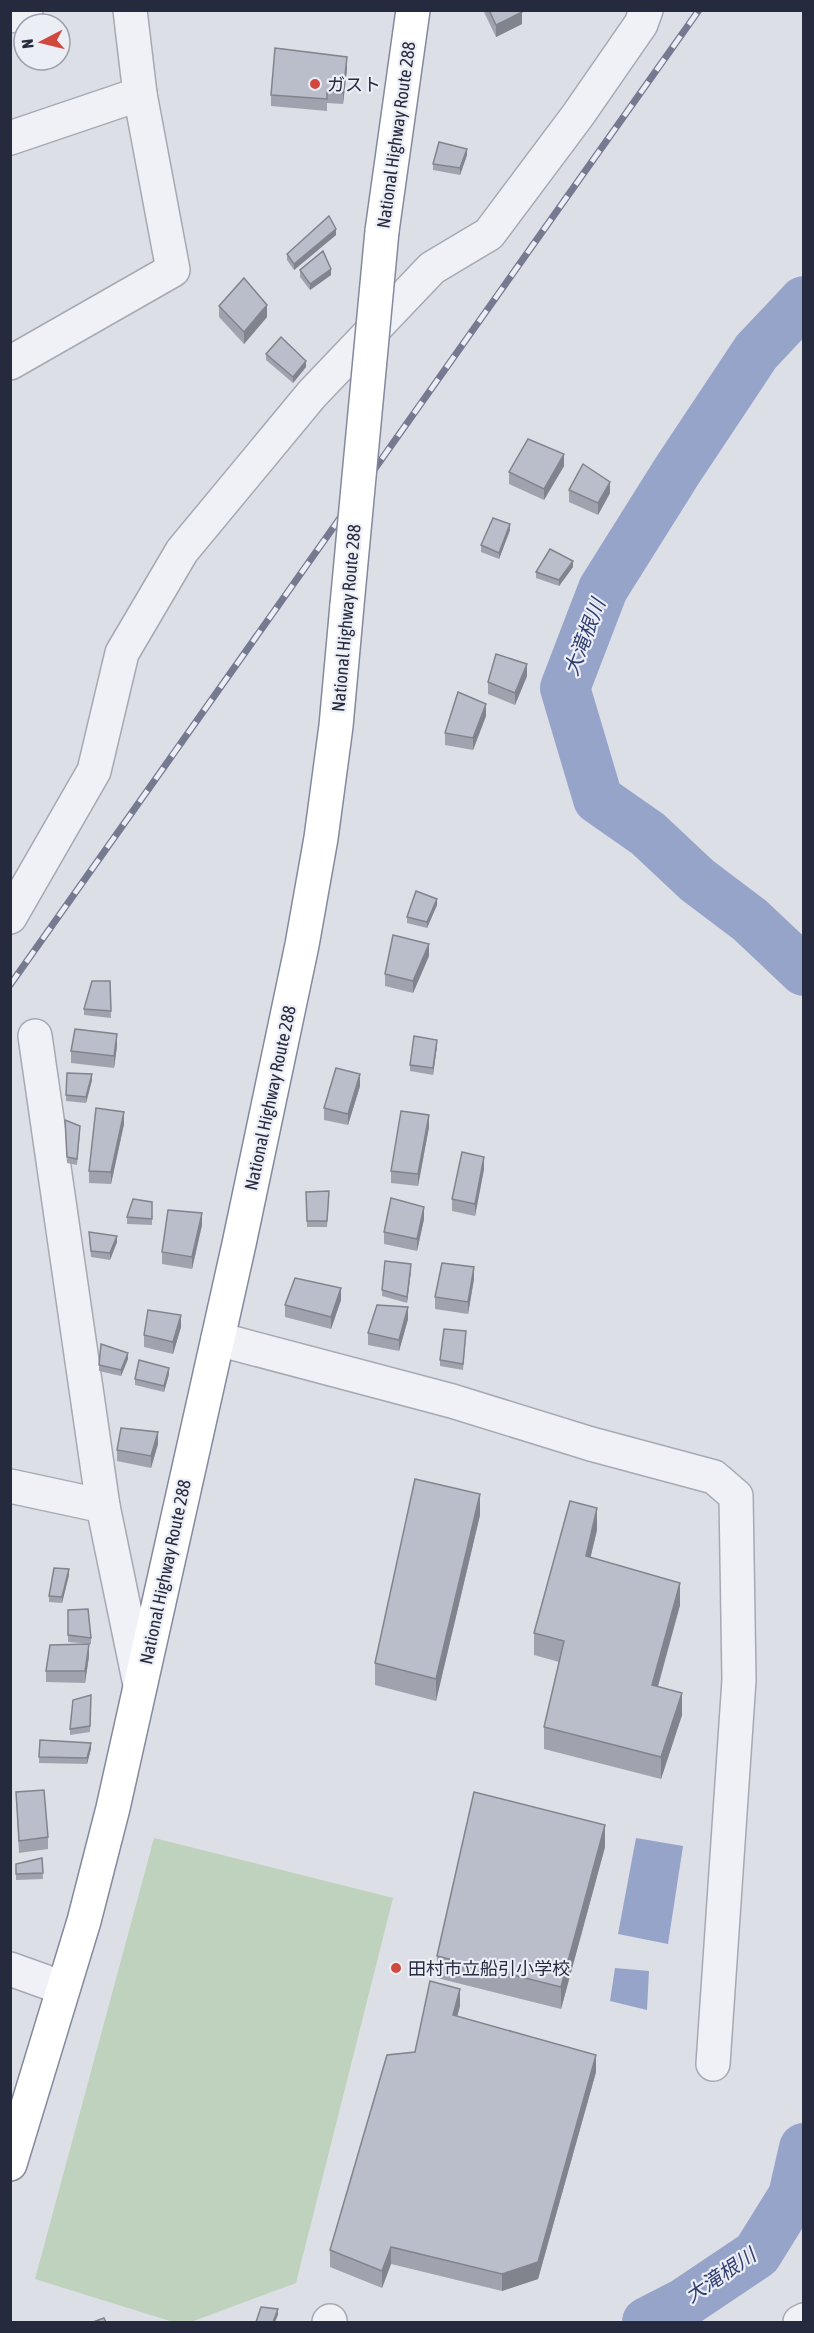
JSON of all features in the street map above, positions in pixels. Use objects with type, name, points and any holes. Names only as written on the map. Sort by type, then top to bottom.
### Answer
[{"type":"highway","name":"National Highway Route 288","points":[[10,2164],[87,1910],[113,1808],[218,1339],[302,945],[321,838],[336,726],[382,231],[413,10]]},
{"type":"street","points":[[10,16],[26,10]]},
{"type":"street","points":[[10,363],[173,270],[140,94],[130,10]]},
{"type":"street","points":[[14,904],[94,771],[122,653],[182,551],[312,394],[432,268],[489,234],[578,115],[641,24],[646,10]]},
{"type":"street","points":[[10,138],[140,94]]},
{"type":"street","points":[[35,1036],[103,1506],[140,1685]]},
{"type":"street","points":[[218,1339],[452,1401],[591,1444],[714,1477],[736,1496],[740,1680],[713,2064]]},
{"type":"street","points":[[10,1486],[103,1506]]},
{"type":"street","points":[[10,1969],[63,1988]]},
{"type":"green space","points":[[154,1838],[393,1898],[296,2283],[191,2322],[173,2322],[35,2279]]},
{"type":"water","points":[[636,1838],[683,1846],[668,1944],[618,1934]]},
{"type":"water","points":[[615,1968],[649,1971],[647,2010],[610,2001]]},
{"type":"building","points":[[489,10],[521,10],[522,12],[496,25]]},
{"type":"building","points":[[275,48],[347,57],[343,93],[327,91],[327,99],[271,95]]},
{"type":"building","points":[[439,142],[467,149],[460,168],[433,164]]},
{"type":"building","points":[[329,216],[336,229],[294,264],[287,254]]},
{"type":"building","points":[[323,251],[331,269],[310,284],[300,270]]},
{"type":"building","points":[[244,278],[267,305],[244,332],[219,306]]},
{"type":"building","points":[[281,337],[306,361],[293,377],[266,354]]},
{"type":"building","points":[[528,439],[564,454],[544,489],[509,472]]},
{"type":"building","points":[[583,464],[610,482],[598,503],[569,490]]},
{"type":"building","points":[[493,518],[510,524],[499,553],[481,545]]},
{"type":"building","points":[[550,549],[573,561],[559,580],[536,572]]},
{"type":"building","points":[[496,654],[527,664],[515,693],[488,682]]},
{"type":"building","points":[[458,692],[486,704],[473,738],[445,733]]},
{"type":"building","points":[[416,891],[437,899],[427,922],[407,917]]},
{"type":"building","points":[[393,935],[429,944],[413,981],[385,974]]},
{"type":"building","points":[[92,981],[110,981],[111,1011],[84,1009]]},
{"type":"building","points":[[75,1029],[117,1034],[114,1056],[71,1051]]},
{"type":"building","points":[[414,1036],[437,1040],[433,1068],[410,1065]]},
{"type":"building","points":[[336,1068],[360,1074],[348,1114],[324,1108]]},
{"type":"building","points":[[67,1073],[92,1074],[86,1097],[66,1095]]},
{"type":"building","points":[[96,1108],[124,1112],[111,1172],[89,1171]]},
{"type":"building","points":[[401,1111],[429,1115],[418,1174],[391,1171]]},
{"type":"building","points":[[65,1120],[80,1126],[77,1159],[67,1157]]},
{"type":"building","points":[[462,1152],[484,1157],[475,1204],[452,1199]]},
{"type":"building","points":[[329,1191],[327,1221],[307,1221],[306,1192]]},
{"type":"building","points":[[391,1198],[424,1207],[417,1239],[384,1232]]},
{"type":"building","points":[[133,1199],[152,1202],[152,1219],[127,1217]]},
{"type":"building","points":[[168,1210],[202,1213],[192,1257],[162,1252]]},
{"type":"building","points":[[89,1232],[117,1236],[110,1253],[91,1251]]},
{"type":"building","points":[[385,1261],[411,1264],[407,1297],[382,1290]]},
{"type":"building","points":[[442,1263],[474,1267],[468,1302],[435,1297]]},
{"type":"building","points":[[295,1278],[341,1288],[331,1317],[285,1305]]},
{"type":"building","points":[[377,1305],[408,1307],[399,1340],[368,1333]]},
{"type":"building","points":[[148,1310],[181,1315],[173,1342],[144,1335]]},
{"type":"building","points":[[444,1329],[466,1331],[463,1364],[440,1360]]},
{"type":"building","points":[[101,1344],[128,1353],[121,1370],[99,1365]]},
{"type":"building","points":[[139,1360],[169,1368],[164,1386],[135,1379]]},
{"type":"building","points":[[121,1428],[158,1432],[151,1456],[117,1450]]},
{"type":"building","points":[[415,1479],[480,1494],[436,1679],[375,1663]]},
{"type":"building","points":[[570,1501],[597,1508],[586,1556],[680,1583],[652,1685],[682,1693],[661,1757],[544,1727],[564,1641],[534,1633]]},
{"type":"building","points":[[54,1568],[69,1569],[62,1597],[49,1596]]},
{"type":"building","points":[[88,1609],[91,1638],[68,1635],[68,1610]]},
{"type":"building","points":[[89,1644],[85,1671],[46,1671],[50,1645]]},
{"type":"building","points":[[91,1695],[90,1726],[70,1729],[73,1700]]},
{"type":"building","points":[[40,1740],[91,1743],[87,1758],[39,1757]]},
{"type":"building","points":[[44,1790],[48,1837],[19,1841],[16,1792]]},
{"type":"building","points":[[474,1792],[605,1825],[561,1987],[437,1956]]},
{"type":"building","points":[[42,1858],[43,1873],[16,1874],[16,1864]]},
{"type":"building","points":[[430,1981],[460,1989],[453,2015],[596,2055],[538,2262],[502,2274],[391,2247],[382,2271],[330,2250],[387,2055],[415,2052]]},
{"type":"building","points":[[261,2307],[278,2309],[273,2322],[256,2322]]},
{"type":"building","points":[[104,2318],[106,2322],[93,2322]]},
{"type":"waterway","name":"大滝根川","points":[[804,301],[756,352],[677,471],[603,589],[565,688],[598,799],[648,834],[697,880],[750,920],[804,971]]},
{"type":"waterway","name":"大滝根川","points":[[647,2322],[684,2303],[757,2254],[793,2196],[804,2148]]},
{"type":"railway","points":[[10,985],[699,10]]},
{"type":"place","name":"ガスト","points":[[315,84]]},
{"type":"place","name":"田村市立船引小学校","points":[[396,1968]]}]
